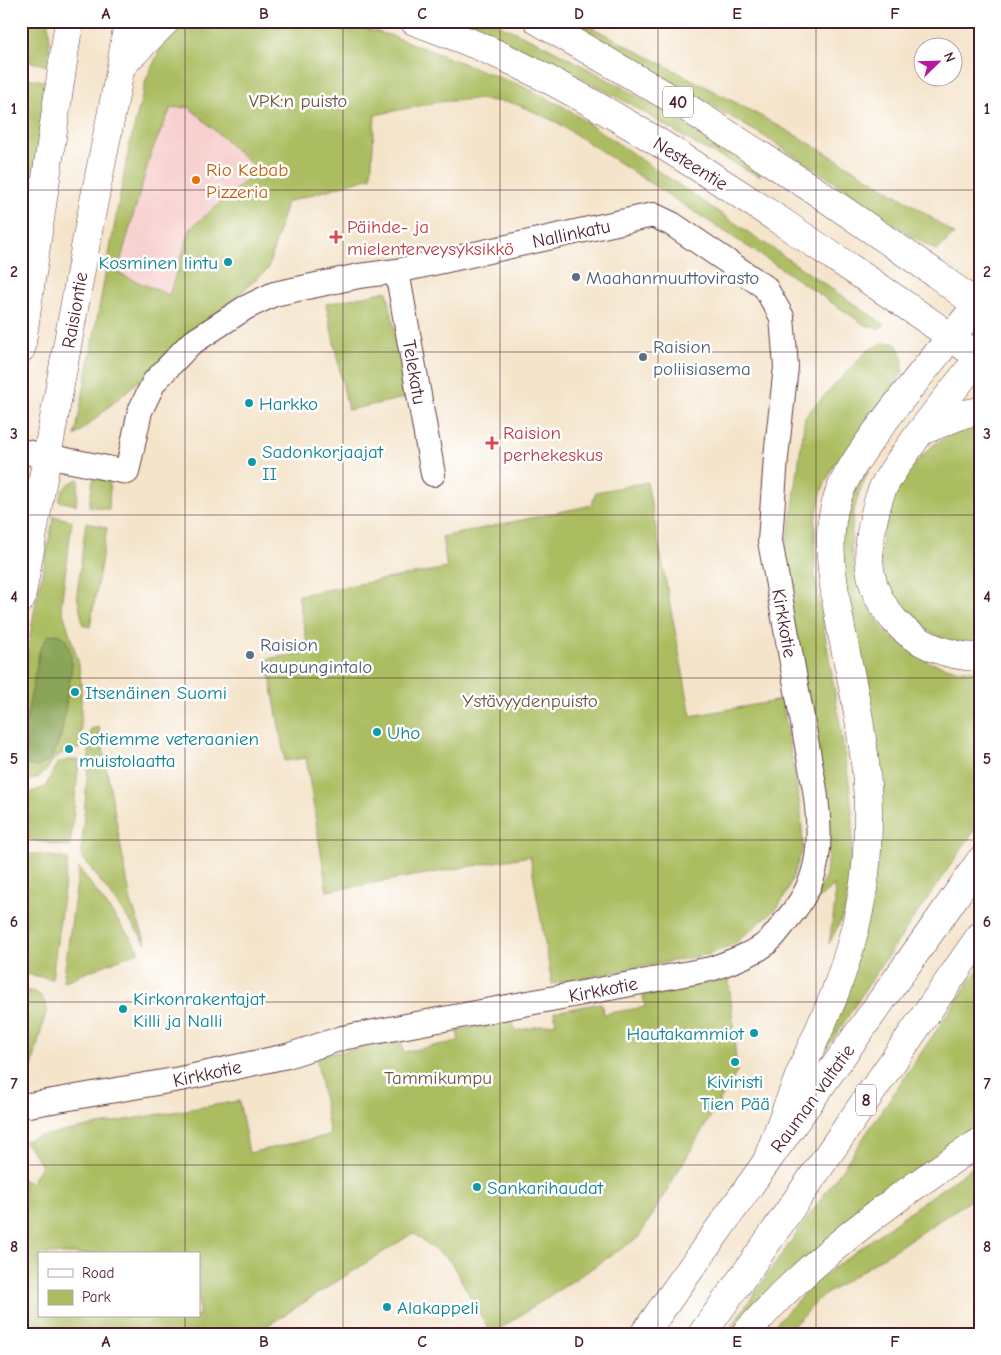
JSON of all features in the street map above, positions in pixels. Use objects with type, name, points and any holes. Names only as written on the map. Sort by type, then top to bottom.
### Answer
[{"type":"main road","points":[[57,21],[65,53]]},
{"type":"main road","points":[[21,349],[69,21]]},
{"type":"main road","name":"Raisiontie","points":[[21,599],[34,453],[105,138],[128,21]]},
{"type":"main road","points":[[120,66],[166,21]]},
{"type":"main road","name":"Nesteentie","points":[[414,21],[511,60],[623,120],[747,199],[951,337]]},
{"type":"main road","name":"40","points":[[538,21],[686,107],[814,190],[979,304]]},
{"type":"main road","points":[[766,1163],[841,974],[858,914],[866,866],[867,784],[858,718],[834,586],[830,544],[831,520],[842,484],[858,457],[891,411],[979,304]]},
{"type":"main road","name":"40","points":[[951,337],[979,358]]},
{"type":"main road","points":[[979,358],[922,430],[886,483],[876,510],[868,557],[875,589],[885,608],[906,632],[930,647],[956,655],[980,657]]},
{"type":"main road","points":[[922,430],[964,414],[980,411]]},
{"type":"main road","name":"Rauman valtatie","points":[[644,1334],[980,861]]},
{"type":"main road","name":"8","points":[[702,1334],[980,936]]},
{"type":"main road","points":[[745,1334],[790,1288],[868,1220],[933,1172],[980,1142]]},
{"type":"street","name":"Nallinkatu","points":[[34,453],[127,472],[140,411],[154,382],[190,344],[245,308],[274,294],[359,276],[397,271],[654,215],[672,224],[765,287],[782,317],[786,367],[776,457],[770,541]]},
{"type":"street","name":"Telekatu","points":[[397,271],[433,474]]},
{"type":"street","name":"Kirkkotie","points":[[21,1104],[29,1105],[180,1079],[287,1056],[342,1038],[711,969],[762,947],[779,931],[804,898],[814,874],[818,847],[819,819],[770,541]]},
{"type":"shaded area","points":[[189,107],[258,170],[191,228],[169,295],[117,273],[151,153],[171,108]]},
{"type":"green space","points":[[21,21],[48,21],[50,41],[47,66],[28,61],[21,45]]},
{"type":"green space","name":"VPK:n puisto","points":[[191,21],[338,21],[392,36],[522,86],[564,107],[885,325],[879,328],[865,325],[558,123],[513,103],[476,99],[438,102],[375,115],[371,177],[287,202],[268,269],[75,436],[129,148],[146,80],[161,47]],"holes":[[[189,107],[258,170],[191,228],[169,295],[117,273],[151,153],[171,108]]]},
{"type":"green space","points":[[460,21],[491,21],[548,47],[627,90],[762,172],[759,176],[697,145],[630,104],[546,60]]},
{"type":"green space","points":[[567,21],[580,21],[787,131],[893,193],[954,234],[937,251],[908,234],[856,196],[767,138]]},
{"type":"green space","points":[[24,79],[49,82],[21,255],[21,93]]},
{"type":"green space","points":[[387,291],[409,397],[348,410],[326,304]]},
{"type":"green space","points":[[884,343],[895,343],[901,352],[903,361],[902,373],[879,410],[833,466],[822,490],[815,521],[815,575],[849,782],[853,822],[851,864],[845,912],[829,944],[835,904],[834,885],[810,907],[826,875],[828,850],[782,559],[791,522],[805,416],[868,350]]},
{"type":"green space","points":[[980,426],[980,645],[946,641],[906,619],[884,581],[880,556],[882,536],[894,494],[902,476],[932,446],[954,432]]},
{"type":"green space","points":[[878,448],[859,493],[854,511],[851,548],[859,584],[881,626],[910,651],[931,663],[954,669],[980,671],[980,822],[876,973],[818,1062],[869,903],[837,515]]},
{"type":"green space","points":[[79,479],[76,505],[59,501],[66,487]]},
{"type":"green space","points":[[93,479],[106,479],[110,485],[109,510],[89,506]]},
{"type":"green space","name":"Ystävyydenpuisto","points":[[647,482],[691,716],[782,700],[801,812],[803,849],[786,894],[777,908],[734,944],[710,954],[552,984],[530,856],[327,891],[306,758],[285,761],[267,659],[309,652],[298,595],[447,568],[442,537],[592,505],[596,492]]},
{"type":"green space","points":[[54,516],[72,521],[61,606],[78,661],[81,683],[81,748],[69,750],[56,757],[45,771],[36,778],[21,780],[21,752],[26,765],[21,746],[21,688],[35,607]]},
{"type":"green space","points":[[86,522],[107,528],[90,627],[83,625],[77,594]]},
{"type":"green space","points":[[57,634],[65,638],[70,650],[72,666],[61,736],[51,759],[38,767],[26,765],[21,752],[21,746],[40,649],[49,635]]},
{"type":"green space","points":[[99,727],[131,902],[146,943],[81,855],[91,729]]},
{"type":"green space","points":[[79,760],[70,847],[21,838],[21,796],[45,787],[58,763]]},
{"type":"green space","points":[[21,852],[68,859],[52,979],[21,973]]},
{"type":"green space","points":[[79,868],[140,951],[63,982]]},
{"type":"green space","points":[[980,966],[980,1129],[734,1334],[726,1334],[847,1162]]},
{"type":"green space","name":"Tammikumpu","points":[[729,979],[737,1072],[639,1237],[492,1334],[451,1262],[413,1233],[259,1331],[261,1334],[21,1334],[21,1179],[30,1183],[42,1165],[24,1141],[35,1137],[125,1120],[239,1101],[249,1153],[330,1135],[316,1056],[401,1041],[403,1052],[459,1041],[457,1030],[513,1020],[515,1031],[556,1023],[554,1012],[601,1003],[604,1014],[645,1007],[643,996]]},
{"type":"green space","points":[[21,990],[31,991],[41,996],[47,1008],[27,1086],[21,1088]]},
{"type":"green space","points":[[980,1162],[980,1194],[820,1298],[785,1334],[766,1334],[815,1282]]},
{"type":"place","name":"Rio Kebab Pizzeria","points":[[196,180]]},
{"type":"place","name":"Päihde- ja mielenterveysyksikkö","points":[[336,237]]},
{"type":"place","name":"Kosminen lintu","points":[[228,262]]},
{"type":"place","name":"Maahanmuuttovirasto","points":[[576,277]]},
{"type":"place","name":"Raision poliisiasema","points":[[643,357]]},
{"type":"place","name":"Harkko","points":[[249,403]]},
{"type":"place","name":"Raision perhekeskus","points":[[492,443]]},
{"type":"place","name":"Sadonkorjaajat II","points":[[252,462]]},
{"type":"place","name":"Raision kaupungintalo","points":[[250,655]]},
{"type":"place","name":"Itsenäinen Suomi","points":[[75,692]]},
{"type":"place","name":"Uho","points":[[377,732]]},
{"type":"place","name":"Sotiemme veteraanien muistolaatta","points":[[69,749]]},
{"type":"place","name":"Kirkonrakentajat Killi ja Nalli","points":[[123,1009]]},
{"type":"place","name":"Hautakammiot","points":[[754,1033]]},
{"type":"place","name":"Kiviristi Tien Pää","points":[[735,1062]]},
{"type":"place","name":"Sankarihaudat","points":[[477,1187]]},
{"type":"place","name":"Alakappeli","points":[[387,1307]]}]
